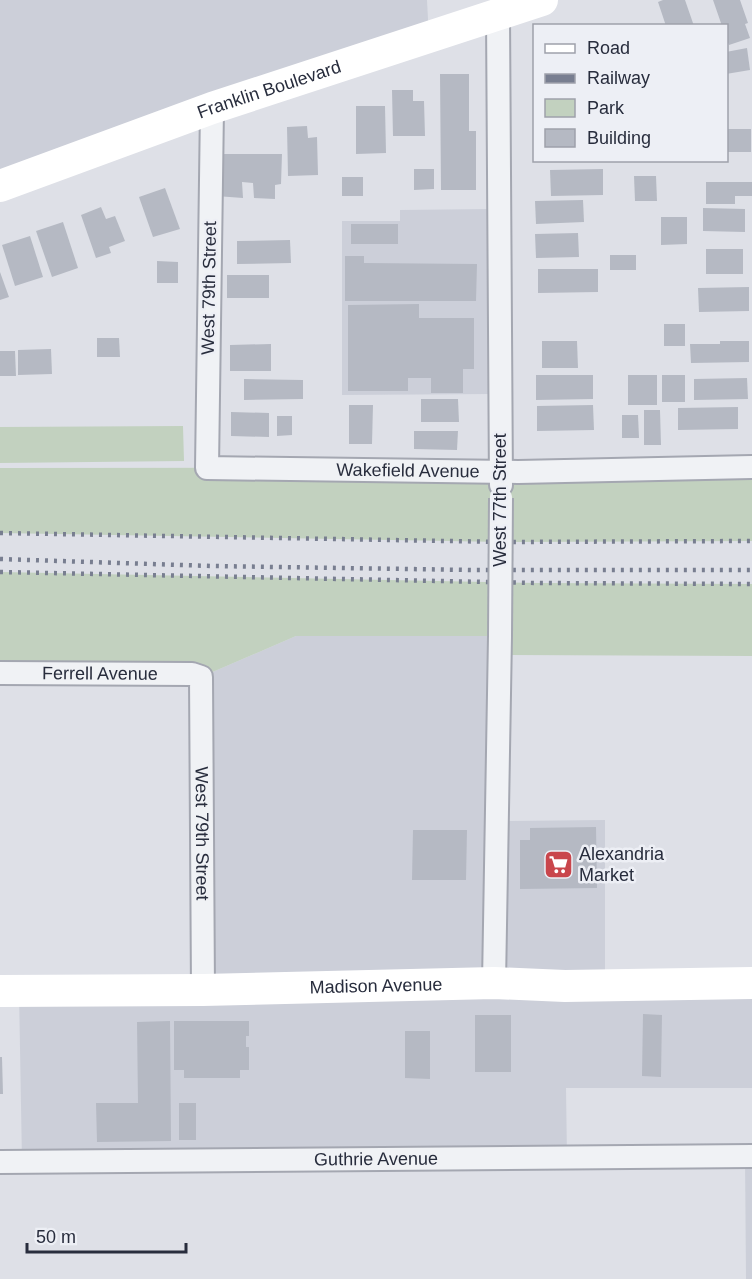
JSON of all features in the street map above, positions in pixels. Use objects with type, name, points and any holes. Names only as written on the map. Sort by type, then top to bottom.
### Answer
[{"type":"street","name":"Franklin Boulevard","points":[[0,186],[212,108],[542,0]]},
{"type":"street","name":"West 77th Street","points":[[494,983],[501,498],[498,16]]},
{"type":"street","name":"West 79th Street","points":[[207,468],[212,108]]},
{"type":"street","name":"Wakefield Avenue","points":[[207,468],[500,472],[752,467]]},
{"type":"street","name":"Ferrell Avenue","points":[[0,673],[192,674],[201,677]]},
{"type":"street","name":"West 79th Street","points":[[201,677],[203,990]]},
{"type":"street","name":"Madison Avenue","points":[[0,991],[203,990],[494,983],[565,986],[752,983]]},
{"type":"street","name":"Guthrie Avenue","points":[[0,1162],[752,1156]]},
{"type":"shaded area","points":[[0,0],[427,0],[429,38],[0,186]]},
{"type":"shaded area","points":[[491,209],[492,394],[342,395],[342,221],[400,221],[400,210]]},
{"type":"shaded area","points":[[296,636],[500,636],[497,821],[605,820],[605,985],[752,983],[752,1088],[566,1088],[567,1158],[22,1162],[19,991],[203,990],[201,677]]},
{"type":"shaded area","points":[[752,1156],[752,1279],[746,1279],[745,1157]]},
{"type":"green space","points":[[183,426],[184,461],[0,463],[0,427]]},
{"type":"green space","points":[[752,467],[752,541],[503,542],[0,533],[0,468]]},
{"type":"green space","points":[[0,572],[537,583],[752,584],[752,656],[500,655],[500,636],[296,636],[201,677],[0,673]]},
{"type":"building","points":[[685,0],[693,24],[665,24],[658,2]]},
{"type":"building","points":[[713,0],[740,0],[748,23],[745,24],[750,38],[729,45],[728,24],[721,24]]},
{"type":"building","points":[[747,48],[750,70],[728,74],[728,52]]},
{"type":"building","points":[[440,74],[469,74],[469,131],[476,131],[476,190],[441,190]]},
{"type":"building","points":[[392,90],[413,90],[413,101],[424,101],[425,136],[393,136]]},
{"type":"building","points":[[356,106],[385,106],[386,153],[356,154]]},
{"type":"building","points":[[307,126],[308,138],[317,137],[318,175],[288,176],[287,127]]},
{"type":"building","points":[[728,129],[751,129],[751,152],[728,152]]},
{"type":"building","points":[[216,154],[282,154],[281,184],[275,185],[275,199],[254,198],[253,183],[242,182],[243,198],[216,196]]},
{"type":"building","points":[[414,169],[434,169],[434,189],[414,190]]},
{"type":"building","points":[[603,169],[603,195],[551,196],[550,170]]},
{"type":"building","points":[[634,176],[656,176],[657,201],[635,201]]},
{"type":"building","points":[[342,177],[363,177],[363,196],[342,196]]},
{"type":"building","points":[[706,182],[752,182],[752,196],[735,196],[735,204],[706,204]]},
{"type":"building","points":[[165,188],[180,229],[153,237],[139,197]]},
{"type":"building","points":[[583,200],[584,222],[536,224],[535,201]]},
{"type":"building","points":[[101,207],[106,219],[115,216],[125,241],[109,247],[111,253],[96,258],[81,215]]},
{"type":"building","points":[[703,208],[745,209],[745,232],[703,231]]},
{"type":"building","points":[[661,217],[687,217],[687,244],[661,245]]},
{"type":"building","points":[[63,222],[78,268],[52,277],[36,231]]},
{"type":"building","points":[[351,224],[398,224],[398,244],[351,244]]},
{"type":"building","points":[[578,233],[579,257],[536,258],[535,234]]},
{"type":"building","points":[[30,236],[43,277],[15,286],[2,245]]},
{"type":"building","points":[[290,240],[291,263],[237,264],[237,241]]},
{"type":"building","points":[[706,249],[743,249],[743,274],[706,274]]},
{"type":"building","points":[[610,255],[636,255],[636,270],[610,270]]},
{"type":"building","points":[[345,256],[364,256],[364,263],[477,264],[476,301],[345,301]]},
{"type":"building","points":[[157,261],[178,262],[178,283],[157,283]]},
{"type":"building","points":[[538,269],[598,269],[598,292],[538,293]]},
{"type":"building","points":[[0,272],[9,297],[0,300]]},
{"type":"building","points":[[227,275],[269,275],[269,298],[227,298]]},
{"type":"building","points":[[749,287],[749,311],[699,312],[698,288]]},
{"type":"building","points":[[419,304],[419,318],[474,318],[474,369],[463,369],[463,393],[431,393],[431,378],[408,378],[408,391],[348,391],[348,305]]},
{"type":"building","points":[[664,324],[685,324],[685,346],[664,346]]},
{"type":"building","points":[[97,338],[119,338],[120,357],[97,357]]},
{"type":"building","points":[[542,341],[577,341],[578,368],[542,368]]},
{"type":"building","points":[[720,341],[749,341],[749,362],[691,363],[690,344],[720,344]]},
{"type":"building","points":[[271,344],[271,371],[230,371],[230,345]]},
{"type":"building","points":[[51,349],[52,374],[18,375],[18,350]]},
{"type":"building","points":[[0,351],[15,351],[16,376],[0,376]]},
{"type":"building","points":[[536,375],[593,375],[593,399],[536,400]]},
{"type":"building","points":[[628,375],[657,375],[657,405],[628,405]]},
{"type":"building","points":[[662,375],[685,375],[685,402],[662,402]]},
{"type":"building","points":[[747,378],[748,399],[694,400],[694,379]]},
{"type":"building","points":[[244,379],[303,380],[303,399],[244,400]]},
{"type":"building","points":[[421,399],[458,399],[459,422],[421,422]]},
{"type":"building","points":[[349,405],[373,405],[372,444],[349,444]]},
{"type":"building","points":[[593,405],[594,430],[537,431],[537,406]]},
{"type":"building","points":[[738,407],[738,429],[678,430],[678,408]]},
{"type":"building","points":[[644,410],[660,410],[661,445],[644,445]]},
{"type":"building","points":[[231,412],[269,413],[269,437],[231,436]]},
{"type":"building","points":[[622,415],[638,415],[639,438],[622,438]]},
{"type":"building","points":[[277,416],[292,416],[292,435],[277,436]]},
{"type":"building","points":[[414,431],[458,431],[457,450],[414,449]]},
{"type":"building","name":"Alexandria Market","points":[[596,827],[597,888],[520,889],[520,840],[530,840],[530,828]]},
{"type":"building","points":[[413,830],[467,830],[466,880],[412,880]]},
{"type":"building","points":[[643,1014],[662,1015],[661,1077],[642,1076]]},
{"type":"building","points":[[475,1015],[511,1015],[511,1072],[475,1072]]},
{"type":"building","points":[[170,1021],[171,1141],[97,1142],[96,1103],[138,1103],[137,1022]]},
{"type":"building","points":[[174,1021],[249,1021],[246,1047],[249,1047],[249,1070],[240,1070],[240,1078],[184,1078],[184,1070],[174,1070]]},
{"type":"building","points":[[405,1031],[430,1031],[430,1079],[405,1078]]},
{"type":"building","points":[[0,1057],[2,1057],[3,1094],[0,1094]]},
{"type":"building","points":[[179,1103],[196,1103],[196,1140],[179,1140]]},
{"type":"railway","points":[[0,533],[503,542],[752,541]]},
{"type":"railway","points":[[0,559],[211,566],[474,570],[752,570]]},
{"type":"railway","points":[[0,572],[537,583],[752,584]]},
{"type":"place","name":"Alexandria Market","points":[[558,864]]}]
